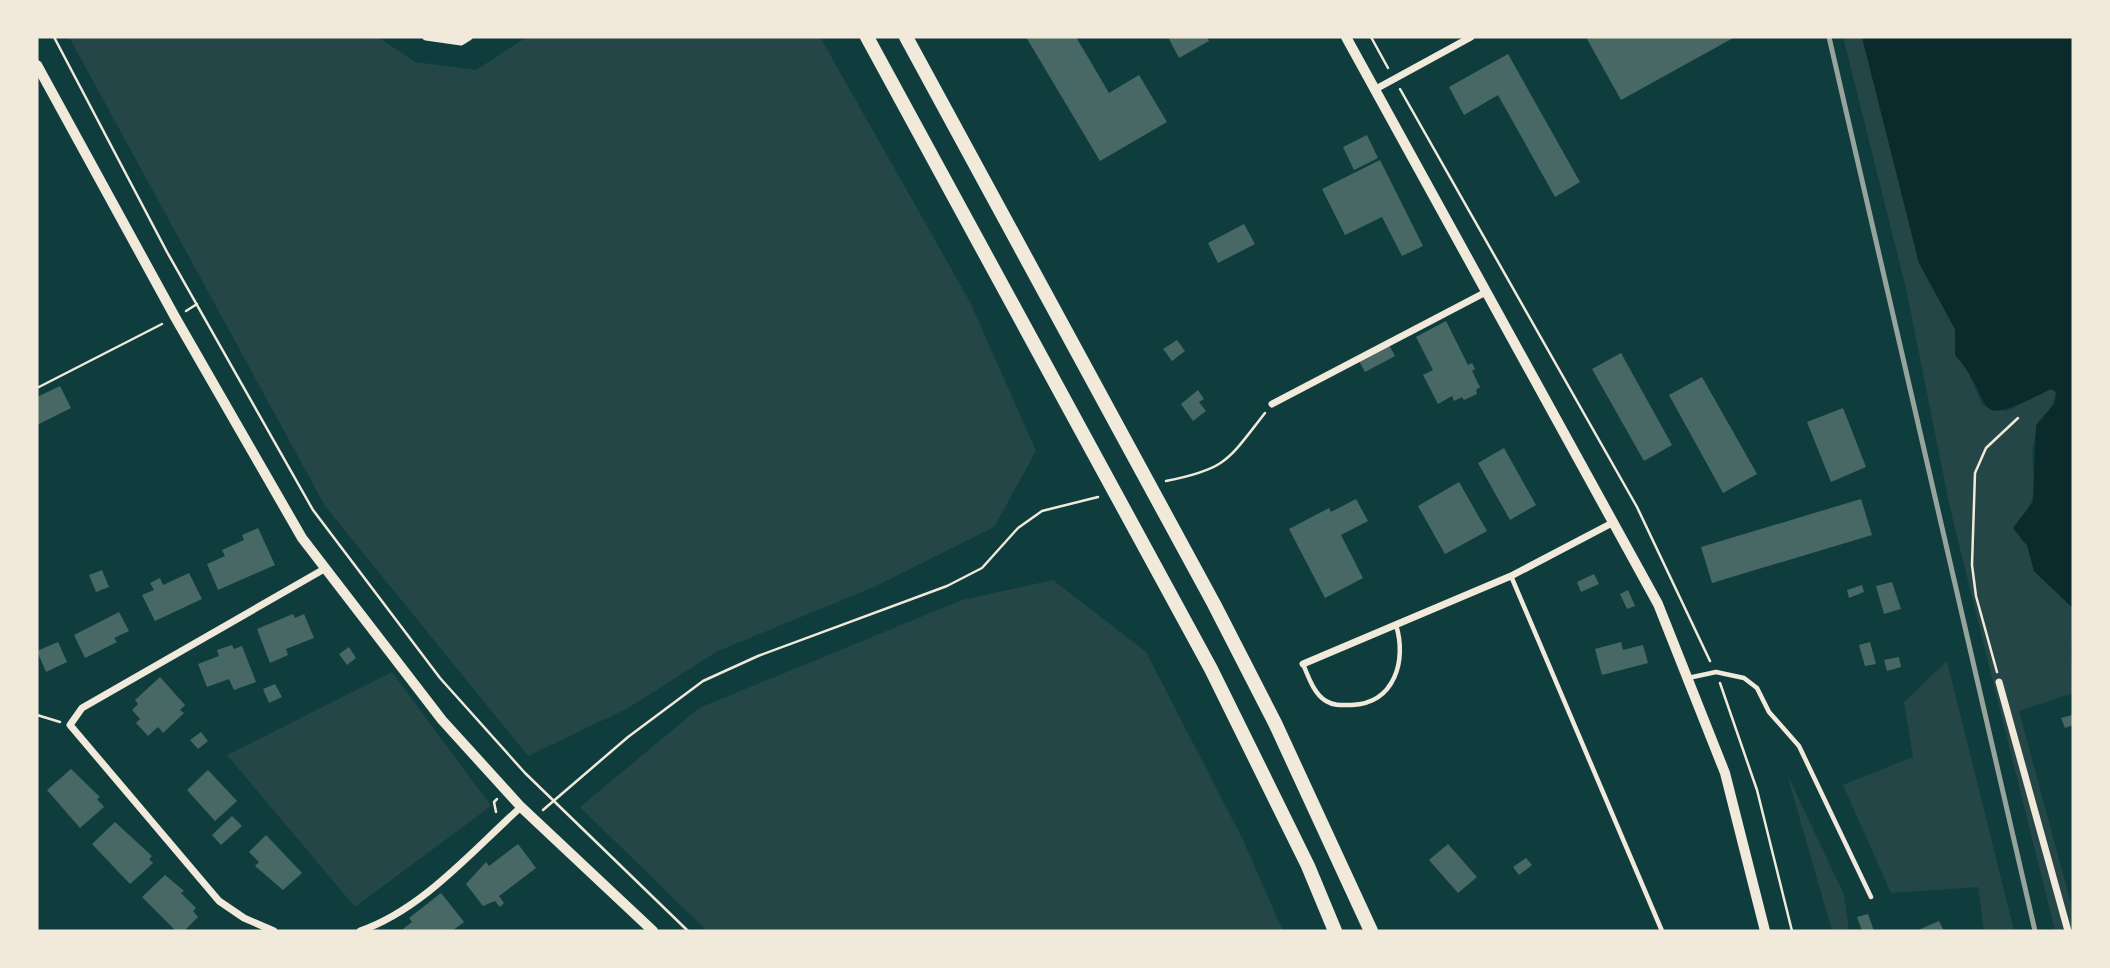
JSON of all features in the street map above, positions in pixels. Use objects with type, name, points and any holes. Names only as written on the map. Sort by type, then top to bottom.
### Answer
[{"type":"highway","points":[[867,37],[1210,669],[1308,866],[1335,931]]},
{"type":"highway","points":[[906,37],[1214,604],[1275,723],[1371,931]]},
{"type":"street","points":[[426,37],[461,42],[469,37]]},
{"type":"street","points":[[1346,37],[1658,604],[1725,773],[1765,931]]},
{"type":"street","points":[[1374,90],[1471,37]]},
{"type":"street","points":[[37,65],[175,317],[302,538],[442,720],[520,807],[653,931]]},
{"type":"street","points":[[1272,404],[1486,292]]},
{"type":"street","points":[[1303,664],[1511,576],[1614,522]]},
{"type":"street","points":[[274,931],[243,918],[219,901],[69,725],[82,708],[326,568]]},
{"type":"street","points":[[1999,682],[2068,931]]},
{"type":"street","points":[[360,931],[385,922],[449,873],[520,807]]},
{"type":"lane","points":[[1511,576],[1661,931]]},
{"type":"lane","points":[[1303,664],[1312,685],[1324,700],[1338,706],[1359,705],[1379,697],[1391,686],[1399,666],[1402,643],[1396,625]]},
{"type":"lane","points":[[1687,678],[1716,673],[1744,678],[1757,688],[1769,712],[1800,746],[1871,897]]},
{"type":"path","points":[[54,37],[197,304],[313,510],[440,678],[525,773],[688,931]]},
{"type":"path","points":[[1371,37],[1637,507],[1716,673],[1757,790],[1793,931]]},
{"type":"path","points":[[37,388],[197,304]]},
{"type":"path","points":[[1163,482],[1202,474],[1224,464],[1272,404]]},
{"type":"path","points":[[1999,682],[1976,596],[1972,565],[1973,498],[1975,473],[1986,448],[2018,418]]},
{"type":"path","points":[[534,818],[628,737],[703,681],[758,656],[947,586],[982,568],[1018,528],[1042,511],[1102,496]]},
{"type":"path","points":[[37,715],[69,725]]},
{"type":"shaded area","points":[[69,37],[378,37],[415,62],[476,70],[527,37],[820,37],[970,302],[1036,451],[994,527],[876,586],[718,651],[628,708],[528,756],[325,506]]},
{"type":"shaded area","points":[[1843,37],[1862,37],[1919,263],[1955,329],[1955,355],[1966,367],[1983,406],[2007,411],[2051,389],[2056,392],[2034,442],[2031,502],[2018,520],[2020,539],[2027,545],[2034,571],[2073,608],[2073,693],[2019,711],[2073,911],[2073,931],[2055,931],[1950,508],[1907,293]]},
{"type":"shaded area","points":[[1862,37],[2073,37],[2073,608],[2034,571],[2027,545],[2013,528],[2033,502],[2036,425],[2055,403],[2056,392],[2051,389],[2024,402],[1995,411],[1983,400],[1969,373],[1955,355],[1955,329],[1919,263]]},
{"type":"shaded area","points":[[1053,580],[1146,652],[1243,840],[1283,931],[707,931],[580,807],[699,708],[962,600]]},
{"type":"shaded area","points":[[1947,661],[2014,931],[1984,931],[1978,887],[1891,893],[1843,785],[1913,757],[1904,702]]},
{"type":"shaded area","points":[[392,672],[491,806],[355,907],[227,755]]},
{"type":"shaded area","points":[[1787,774],[1844,895],[1849,931],[1832,931]]},
{"type":"building","points":[[1026,37],[1076,37],[1109,93],[1139,75],[1167,122],[1100,161]]},
{"type":"building","points":[[1168,37],[1207,37],[1209,41],[1179,58]]},
{"type":"building","points":[[1735,37],[1621,100],[1587,39]]},
{"type":"building","points":[[1508,54],[1580,182],[1555,197],[1498,95],[1464,115],[1449,87]]},
{"type":"building","points":[[1367,135],[1378,158],[1354,170],[1343,147]]},
{"type":"building","points":[[1380,160],[1423,246],[1402,256],[1382,217],[1345,235],[1322,189]]},
{"type":"building","points":[[1244,224],[1255,244],[1218,263],[1208,243]]},
{"type":"building","points":[[1446,321],[1468,365],[1472,363],[1475,369],[1472,371],[1480,387],[1476,390],[1477,394],[1464,400],[1462,397],[1454,401],[1452,396],[1438,404],[1423,375],[1433,370],[1416,337]]},
{"type":"building","points":[[1177,340],[1185,351],[1172,361],[1163,349]]},
{"type":"building","points":[[1388,343],[1395,356],[1365,372],[1358,359]]},
{"type":"building","points":[[1621,353],[1672,445],[1644,461],[1592,369]]},
{"type":"building","points":[[1702,377],[1757,474],[1723,493],[1669,395]]},
{"type":"building","points":[[60,386],[71,408],[37,425],[37,397]]},
{"type":"building","points":[[1198,390],[1204,399],[1199,402],[1206,411],[1193,421],[1181,404]]},
{"type":"building","points":[[1843,408],[1866,467],[1831,482],[1807,422]]},
{"type":"building","points":[[1504,448],[1536,505],[1510,520],[1478,463]]},
{"type":"building","points":[[1459,482],[1487,531],[1445,554],[1418,506]]},
{"type":"building","points":[[1356,499],[1368,521],[1341,535],[1363,578],[1325,598],[1289,529],[1329,508],[1331,512]]},
{"type":"building","points":[[1861,499],[1872,535],[1712,583],[1701,547]]},
{"type":"building","points":[[258,528],[275,565],[218,590],[207,564],[225,556],[222,550],[244,540],[242,535]]},
{"type":"building","points":[[102,570],[109,587],[96,592],[89,575]]},
{"type":"building","points":[[189,573],[202,599],[155,621],[142,595],[154,590],[150,583],[160,578],[163,585]]},
{"type":"building","points":[[1594,574],[1599,584],[1581,592],[1577,582]]},
{"type":"building","points":[[1892,582],[1901,609],[1884,614],[1876,586]]},
{"type":"building","points":[[1862,585],[1864,592],[1849,598],[1847,590]]},
{"type":"building","points":[[1628,590],[1635,606],[1627,609],[1620,594]]},
{"type":"building","points":[[119,612],[129,631],[114,638],[117,642],[85,658],[74,635]]},
{"type":"building","points":[[293,614],[295,618],[304,614],[314,638],[286,649],[288,655],[270,663],[257,629]]},
{"type":"building","points":[[58,642],[67,662],[46,672],[37,651]]},
{"type":"building","points":[[1621,642],[1623,650],[1643,645],[1648,663],[1602,675],[1595,649]]},
{"type":"building","points":[[1870,642],[1876,664],[1865,666],[1859,645]]},
{"type":"building","points":[[232,645],[234,649],[242,646],[256,682],[234,690],[229,679],[207,687],[198,664],[219,656],[217,650]]},
{"type":"building","points":[[349,647],[356,658],[347,665],[339,654]]},
{"type":"building","points":[[1899,657],[1901,667],[1887,671],[1884,660]]},
{"type":"building","points":[[160,677],[185,705],[180,710],[184,713],[163,733],[158,727],[148,736],[136,723],[140,719],[132,710],[138,704],[135,700]]},
{"type":"building","points":[[275,684],[282,697],[269,703],[263,689]]},
{"type":"building","points":[[2072,715],[2073,725],[2065,728],[2061,718]]},
{"type":"building","points":[[201,732],[208,741],[198,749],[190,740]]},
{"type":"building","points":[[71,769],[100,797],[97,799],[104,807],[80,828],[47,790]]},
{"type":"building","points":[[208,770],[237,801],[215,821],[187,790]]},
{"type":"building","points":[[232,816],[242,826],[221,845],[212,835]]},
{"type":"building","points":[[115,822],[152,856],[149,859],[153,863],[130,884],[92,844]]},
{"type":"building","points":[[266,835],[302,873],[283,890],[255,866],[259,862],[249,852]]},
{"type":"building","points":[[518,844],[536,868],[499,896],[504,903],[500,907],[495,901],[483,906],[466,884],[486,862],[489,866]]},
{"type":"building","points":[[1448,844],[1477,877],[1458,893],[1429,860]]},
{"type":"building","points":[[1526,858],[1532,865],[1519,875],[1513,867]]},
{"type":"building","points":[[165,875],[184,891],[181,893],[196,908],[193,911],[198,917],[184,931],[176,931],[142,897]]},
{"type":"building","points":[[441,893],[464,922],[452,931],[404,931],[412,922],[409,918]]},
{"type":"building","points":[[1868,914],[1874,931],[1862,931],[1857,917]]},
{"type":"building","points":[[1939,921],[1944,931],[1916,931]]},
{"type":"railway","points":[[1829,37],[2035,931]]}]
